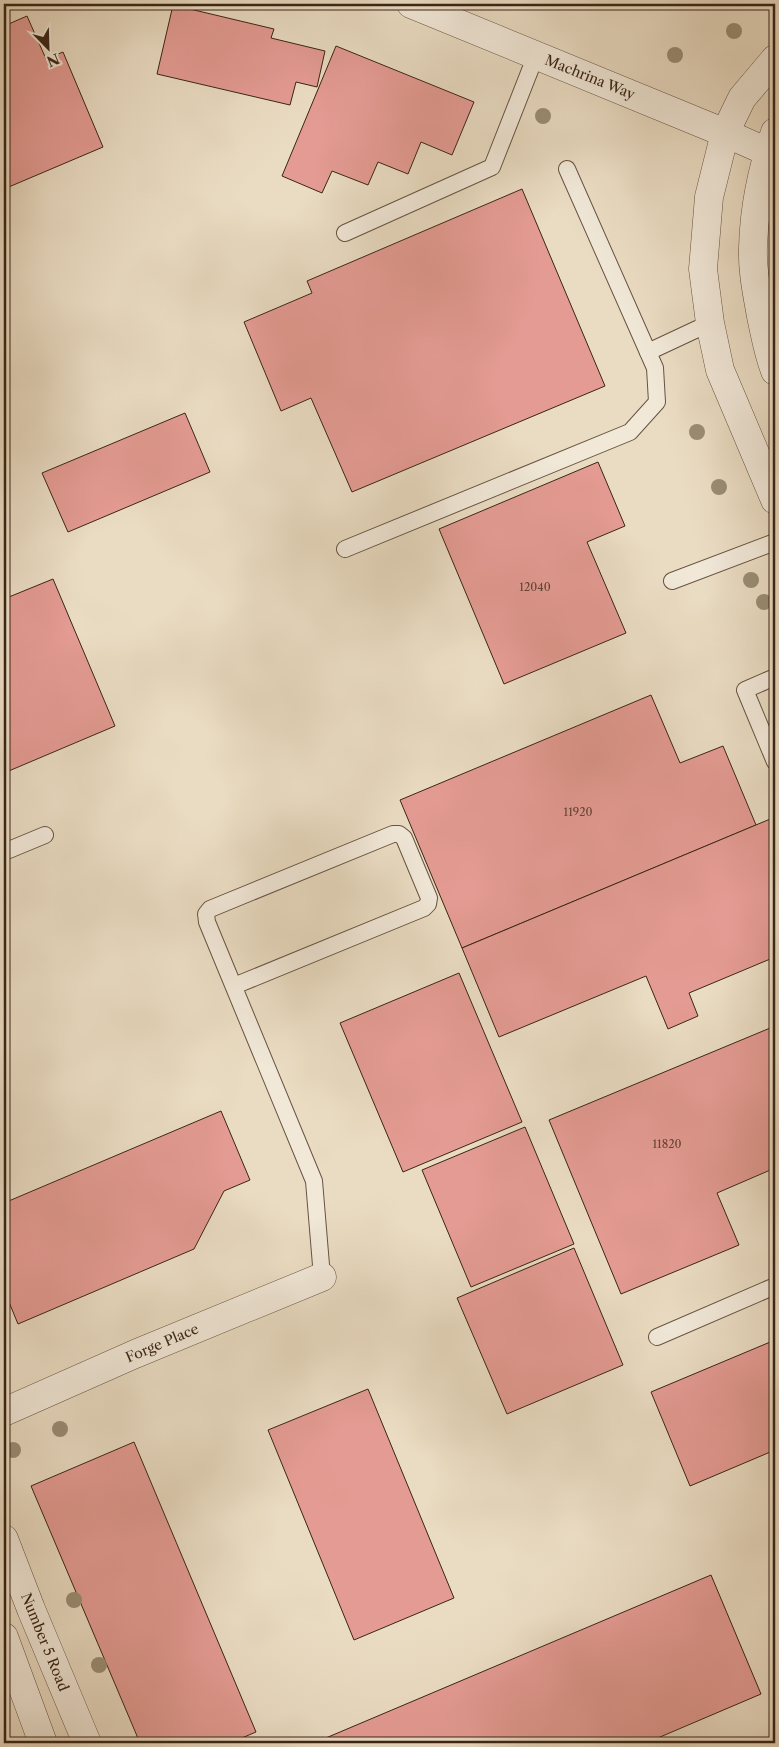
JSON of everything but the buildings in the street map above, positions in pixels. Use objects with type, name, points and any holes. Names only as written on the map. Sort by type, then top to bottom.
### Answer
[{"type":"street","name":"Machrina Way","points":[[411,4],[725,132],[772,142]]},
{"type":"street","points":[[775,59],[742,98],[725,132],[709,197],[703,269],[710,324],[720,370],[775,500]]},
{"type":"street","points":[[772,142],[757,204],[752,249],[757,294],[773,359]]},
{"type":"street","name":"Forge Place","points":[[4,1412],[135,1354],[322,1277]]},
{"type":"street","name":"Number 5 Road","points":[[4,1539],[87,1743]]},
{"type":"street","points":[[4,1637],[43,1743]]},
{"type":"lane","points":[[345,233],[492,168],[536,55]]},
{"type":"lane","points":[[345,549],[630,432],[658,402],[655,368],[567,169]]},
{"type":"lane","points":[[648,352],[710,324]]},
{"type":"lane","points":[[672,581],[775,542]]},
{"type":"lane","points":[[775,677],[745,690],[775,762]]},
{"type":"lane","points":[[234,986],[424,908],[428,904],[429,898],[404,838],[399,834],[393,834],[210,909],[206,914],[207,922],[314,1181],[322,1277]]},
{"type":"lane","points":[[4,852],[45,835]]},
{"type":"lane","points":[[657,1337],[775,1286]]}]
